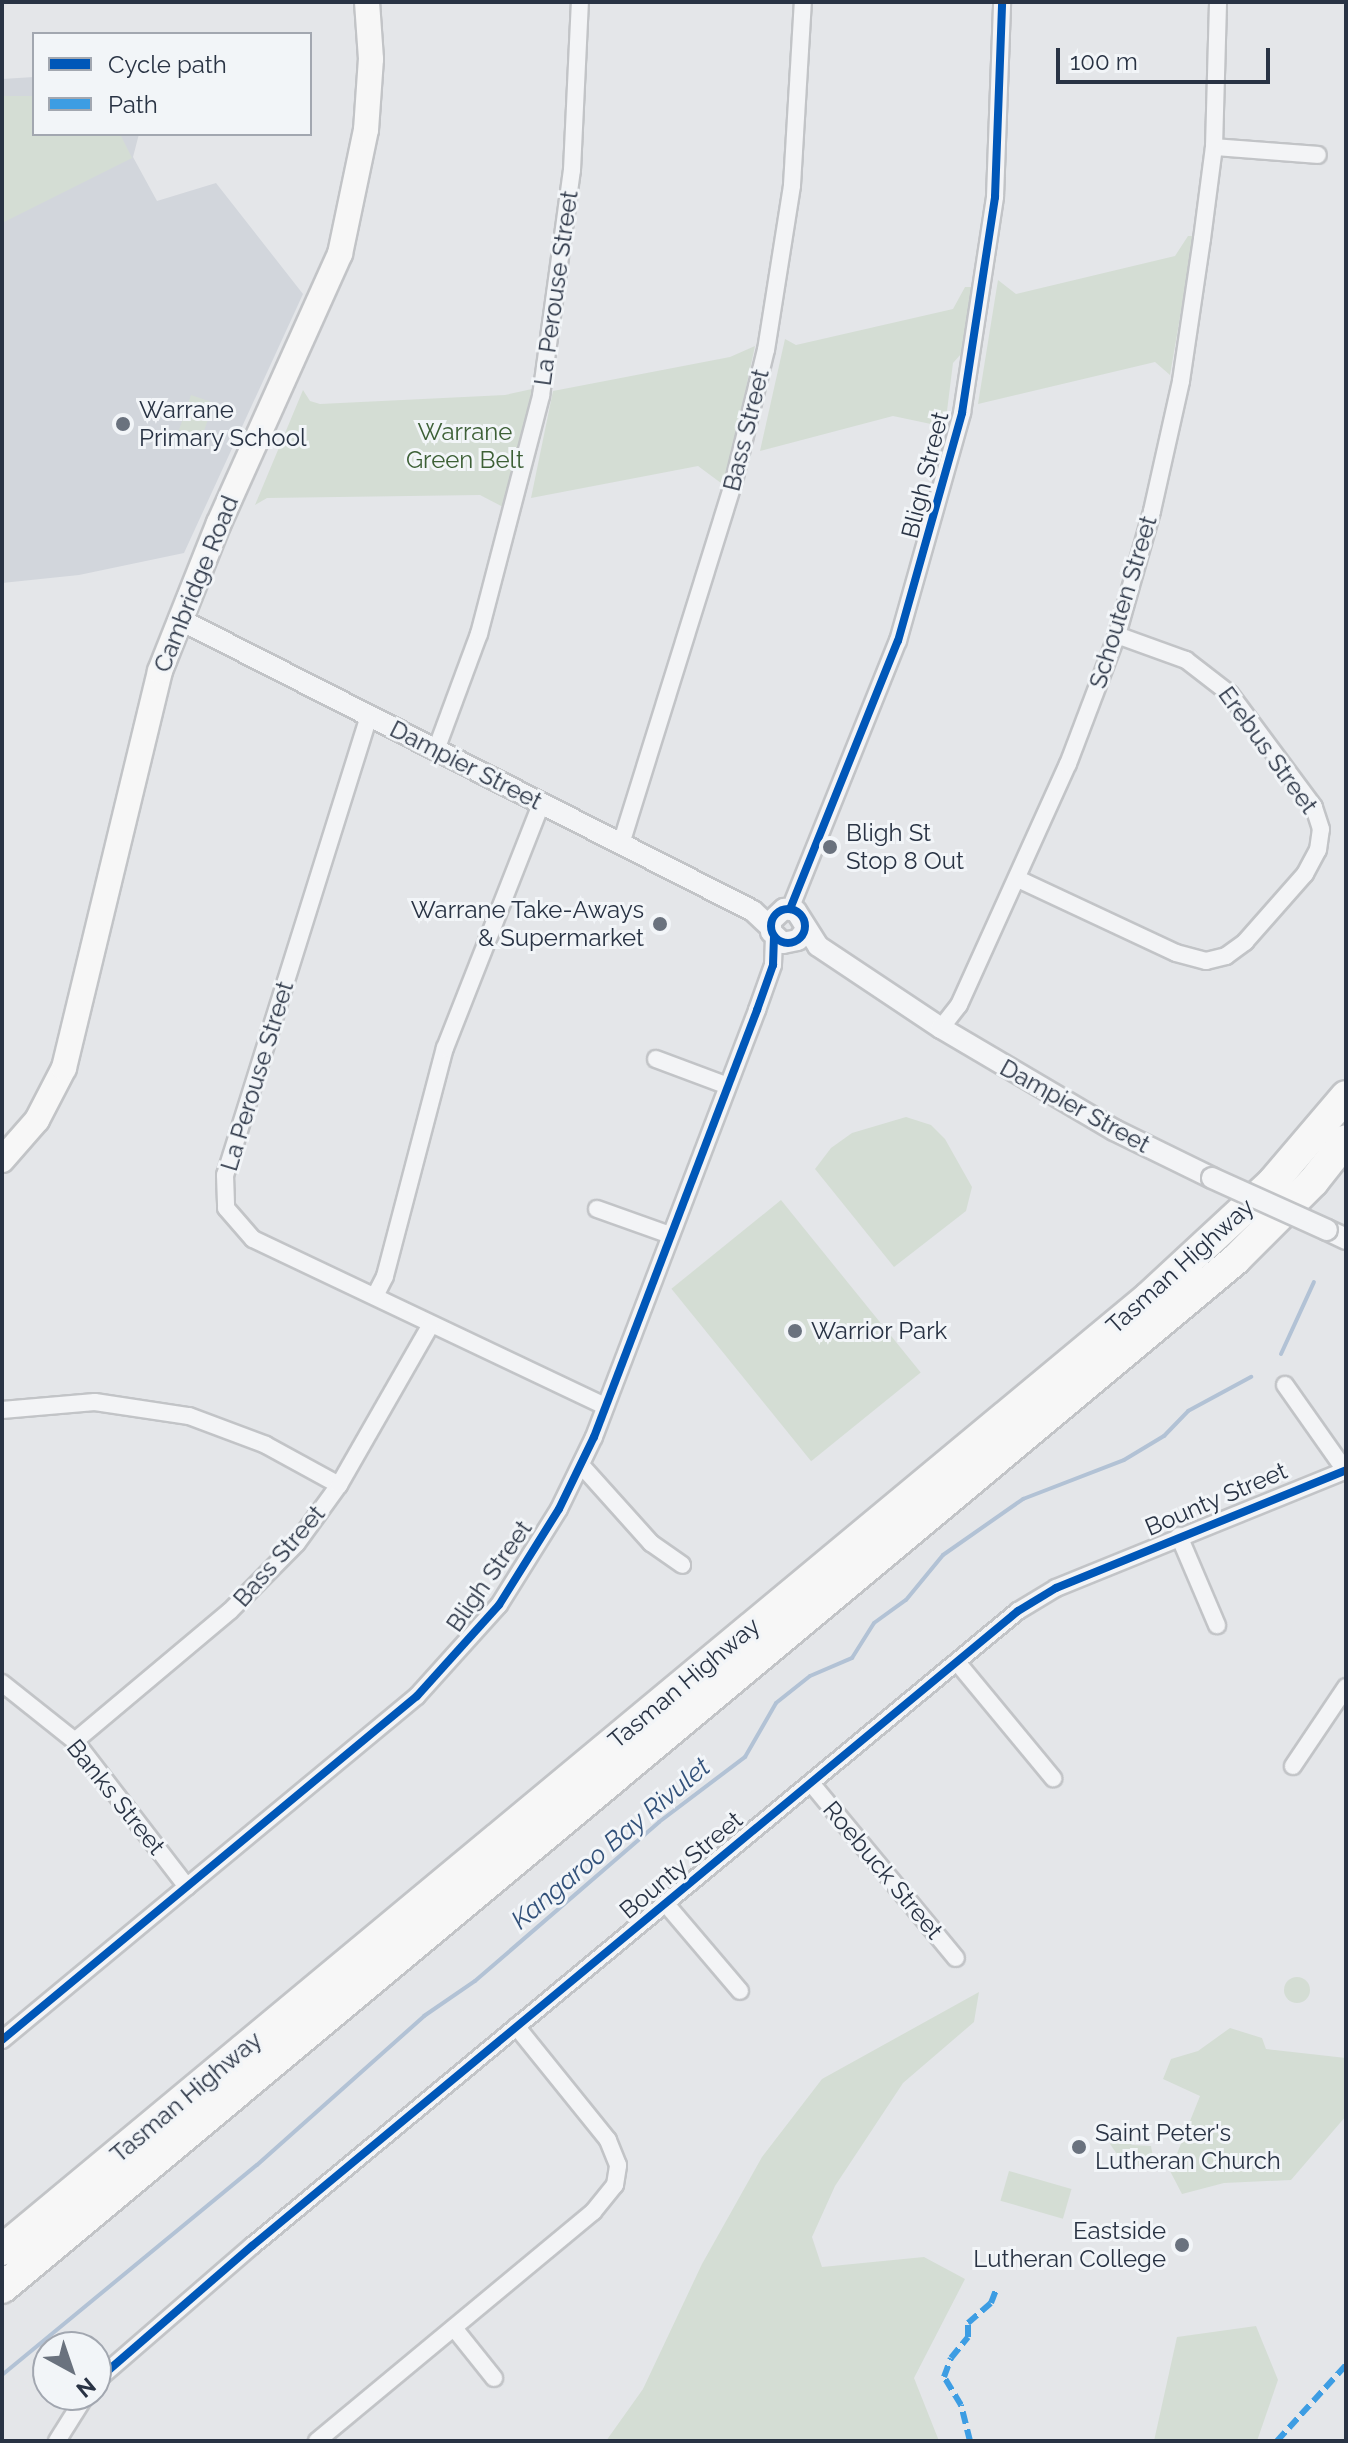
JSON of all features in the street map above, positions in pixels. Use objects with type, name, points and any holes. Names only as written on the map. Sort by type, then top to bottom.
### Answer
[{"type":"highway","name":"Tasman Highway","points":[[2,2250],[1149,1297],[1272,1183],[1346,1096]]},
{"type":"highway","name":"Tasman Highway","points":[[2,2288],[1236,1259],[1313,1182],[1346,1140]]},
{"type":"highway","points":[[2,2229],[327,1980]]},
{"type":"highway","points":[[2,2294],[49,2248]]},
{"type":"main road","name":"Cambridge Road","points":[[2,1160],[37,1120],[64,1068],[149,707],[179,619],[340,254],[366,130],[371,59],[367,2]]},
{"type":"street","name":"La Perouse Street","points":[[436,750],[483,619],[541,396],[572,170],[580,2]]},
{"type":"street","name":"Bass Street","points":[[621,844],[728,500],[766,350],[792,185],[803,2]]},
{"type":"street","name":"Bligh Street","points":[[2,2040],[448,1666],[525,1567],[581,1465],[725,1085],[773,965],[791,929],[802,890],[898,641],[962,413],[995,197],[1002,2]]},
{"type":"street","name":"Schouten Street","points":[[941,1028],[959,1005],[1018,879],[1117,635],[1181,381],[1214,147],[1218,2]]},
{"type":"street","points":[[1214,147],[1318,155]]},
{"type":"street","name":"Dampier Street","points":[[179,619],[791,929],[941,1028],[1100,1123],[1346,1239]]},
{"type":"street","name":"Erebus Street","points":[[1018,879],[1172,951],[1206,961],[1226,956],[1245,942],[1305,874],[1318,850],[1321,829],[1314,807],[1230,694],[1186,660],[1117,635]]},
{"type":"street","name":"La Perouse Street","points":[[369,716],[223,1188],[229,1216],[245,1234],[430,1326],[605,1406]]},
{"type":"street","points":[[375,1296],[385,1276],[445,1048],[541,804]]},
{"type":"street","points":[[656,1059],[725,1085]]},
{"type":"street","points":[[597,1209],[670,1235]]},
{"type":"street","name":"Bass Street","points":[[75,1741],[266,1578],[339,1485],[430,1326]]},
{"type":"street","name":"Bounty Street","points":[[112,2367],[516,2026],[957,1662],[1048,1592],[1346,1470],[1285,1385]]},
{"type":"street","points":[[2,1410],[95,1402],[189,1416],[266,1445],[339,1485]]},
{"type":"street","points":[[581,1465],[651,1543],[682,1565]]},
{"type":"street","name":"Bounty Street","points":[[1179,1536],[1217,1625]]},
{"type":"street","points":[[957,1662],[1053,1778]]},
{"type":"street","name":"Banks Street","points":[[2,1683],[75,1741],[187,1887]]},
{"type":"street","points":[[1293,1766],[1346,1687]]},
{"type":"street","name":"Roebuck Street","points":[[811,1783],[956,1958]]},
{"type":"street","name":"Bounty Street","points":[[666,1904],[740,1991]]},
{"type":"street","points":[[317,2441],[610,2195],[617,2176],[608,2140],[516,2026]]},
{"type":"street","points":[[454,2328],[494,2378]]},
{"type":"street","points":[[57,2441],[76,2411]]},
{"type":"shaded area","name":"Warrane Primary School","points":[[32,77],[32,136],[138,136],[133,157],[157,201],[216,183],[303,294],[184,553],[79,575],[2,583],[2,79]]},
{"type":"green space","points":[[2,96],[32,96],[32,136],[121,136],[132,158],[2,223]]},
{"type":"green space","points":[[1188,236],[1194,236],[1170,375],[1155,362],[978,404],[998,280],[1016,294],[1175,256]]},
{"type":"green space","points":[[965,287],[972,287],[961,354],[953,363],[945,427],[893,416],[760,451],[785,339],[796,345],[953,309]]},
{"type":"green space","name":"Warrane Green Belt","points":[[755,346],[725,486],[698,466],[531,498],[553,391],[730,357]]},
{"type":"green space","name":"Warrane Green Belt","points":[[532,389],[505,508],[480,495],[267,498],[255,505],[303,390],[310,401],[320,404],[505,395]]},
{"type":"green space","points":[[191,395],[214,403],[201,440],[178,432]]},
{"type":"green space","points":[[906,1117],[931,1125],[945,1139],[972,1187],[966,1211],[894,1267],[815,1169],[831,1148],[852,1133]]},
{"type":"green space","name":"Warrior Park","points":[[781,1200],[921,1373],[811,1461],[671,1289]]},
{"type":"green space","points":[[1297,1977],[1306,1981],[1310,1990],[1306,1999],[1297,2003],[1288,1999],[1284,1990],[1288,1981]]},
{"type":"green space","points":[[979,1992],[974,2022],[903,2083],[835,2186],[812,2237],[822,2267],[924,2257],[965,2279],[914,2378],[939,2441],[606,2441],[643,2389],[702,2264],[762,2157],[822,2079]]},
{"type":"green space","points":[[1230,2028],[1262,2038],[1266,2049],[1346,2058],[1346,2116],[1291,2180],[1224,2183],[1182,2194],[1170,2171],[1200,2096],[1163,2079],[1171,2059],[1198,2051]]},
{"type":"green space","points":[[1123,2136],[1132,2145],[1151,2146],[1154,2162],[1135,2167],[1127,2154],[1119,2157],[1110,2144]]},
{"type":"green space","points":[[1009,2171],[1071,2189],[1063,2219],[1000,2201]]},
{"type":"green space","points":[[1256,2326],[1278,2380],[1257,2441],[1154,2441],[1177,2337]]},
{"type":"waterway","name":"Kangaroo Bay Rivulet","points":[[1281,1354],[1314,1282]]},
{"type":"waterway","name":"Kangaroo Bay Rivulet","points":[[2,2375],[257,2165],[424,2016],[475,1981],[659,1822],[745,1757],[776,1703],[810,1676],[852,1658],[874,1623],[906,1600],[943,1555],[1023,1499],[1124,1460],[1164,1436],[1188,1411],[1251,1377]]},
{"type":"marked path","points":[[970,2441],[961,2405],[944,2377],[951,2358],[968,2337],[968,2323],[991,2303],[997,2287]]},
{"type":"marked path","points":[[1277,2441],[1346,2365]]},
{"type":"cycle path","points":[[790,909],[898,641],[962,413],[995,197],[1002,2]]},
{"type":"cycle path","points":[[788,909],[800,914],[805,926],[800,938],[788,943],[776,938],[771,926],[776,914],[788,909]]},
{"type":"cycle path","points":[[2,2040],[417,1696],[499,1605],[559,1509],[594,1437],[757,1010],[773,965],[774,937]]},
{"type":"cycle path","points":[[112,2367],[252,2246],[1018,1611],[1056,1588],[1346,1470]]},
{"type":"place","name":"Warrane Primary School","points":[[123,424]]},
{"type":"place","name":"Bligh St Stop 8 Out","points":[[830,847]]},
{"type":"place","name":"Warrane Take-Aways & Supermarket","points":[[660,924]]},
{"type":"place","name":"Warrior Park","points":[[795,1331]]},
{"type":"place","name":"Saint Peter's Lutheran Church","points":[[1079,2147]]},
{"type":"place","name":"Eastside Lutheran College","points":[[1182,2245]]}]
